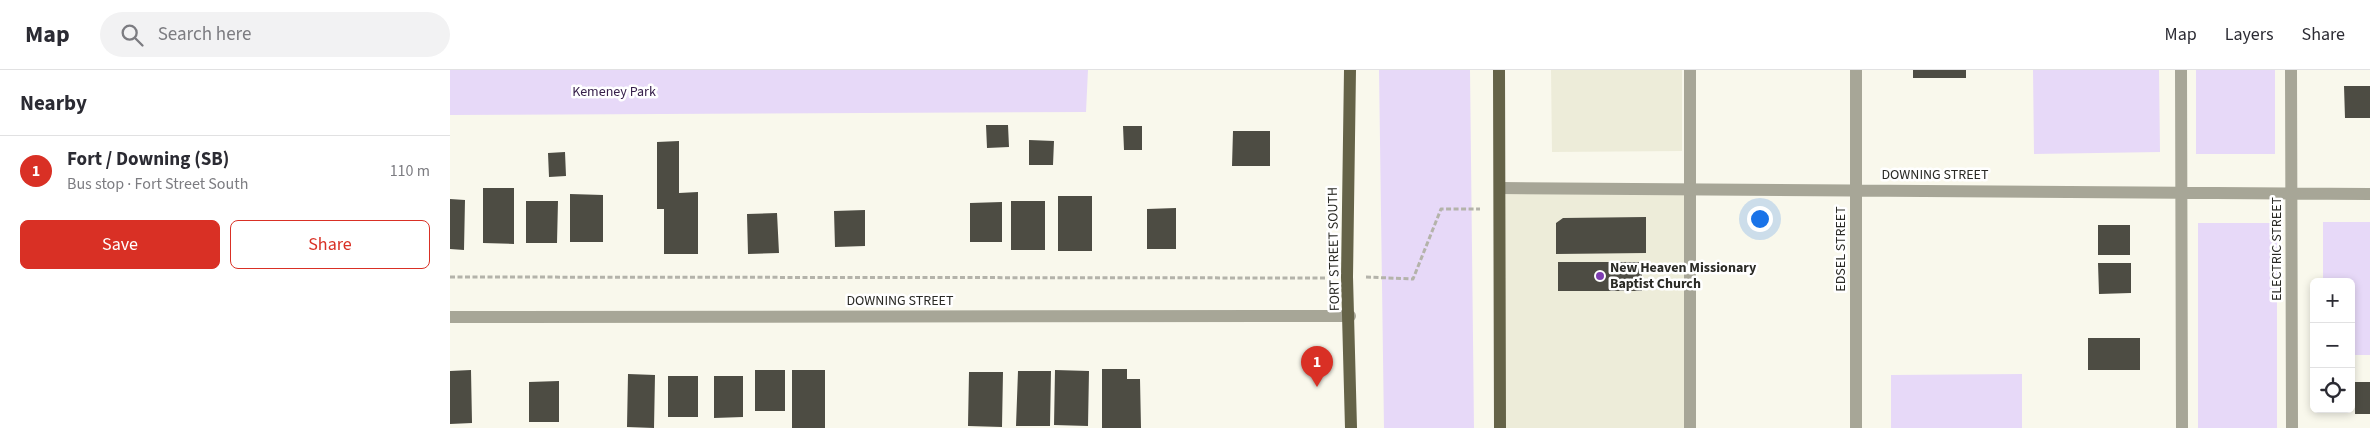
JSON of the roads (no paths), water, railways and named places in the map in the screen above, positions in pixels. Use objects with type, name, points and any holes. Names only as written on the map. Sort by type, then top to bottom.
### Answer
[{"type":"main road","name":"FORT STREET SOUTH","points":[[1350,70],[1347,277],[1350,316],[1351,428]]},
{"type":"main road","points":[[1499,70],[1500,428]]},
{"type":"street","points":[[1690,70],[1690,428]]},
{"type":"street","name":"EDSEL STREET","points":[[1856,70],[1856,428]]},
{"type":"street","points":[[2181,70],[2182,428]]},
{"type":"street","name":"ELECTRIC STREET","points":[[2291,70],[2292,428]]},
{"type":"street","name":"DOWNING STREET","points":[[1500,188],[2182,191],[2292,195],[2370,194]]},
{"type":"street","name":"DOWNING STREET","points":[[450,317],[1350,316]]},
{"type":"place","name":"New Heaven Missionary Baptist Church","points":[[1600,276]]},
{"type":"place","name":"Fort / Downing (SB)","points":[[1317,387]]},
{"type":"park label","name":"Kemeney Park","points":[[614,92]]}]
